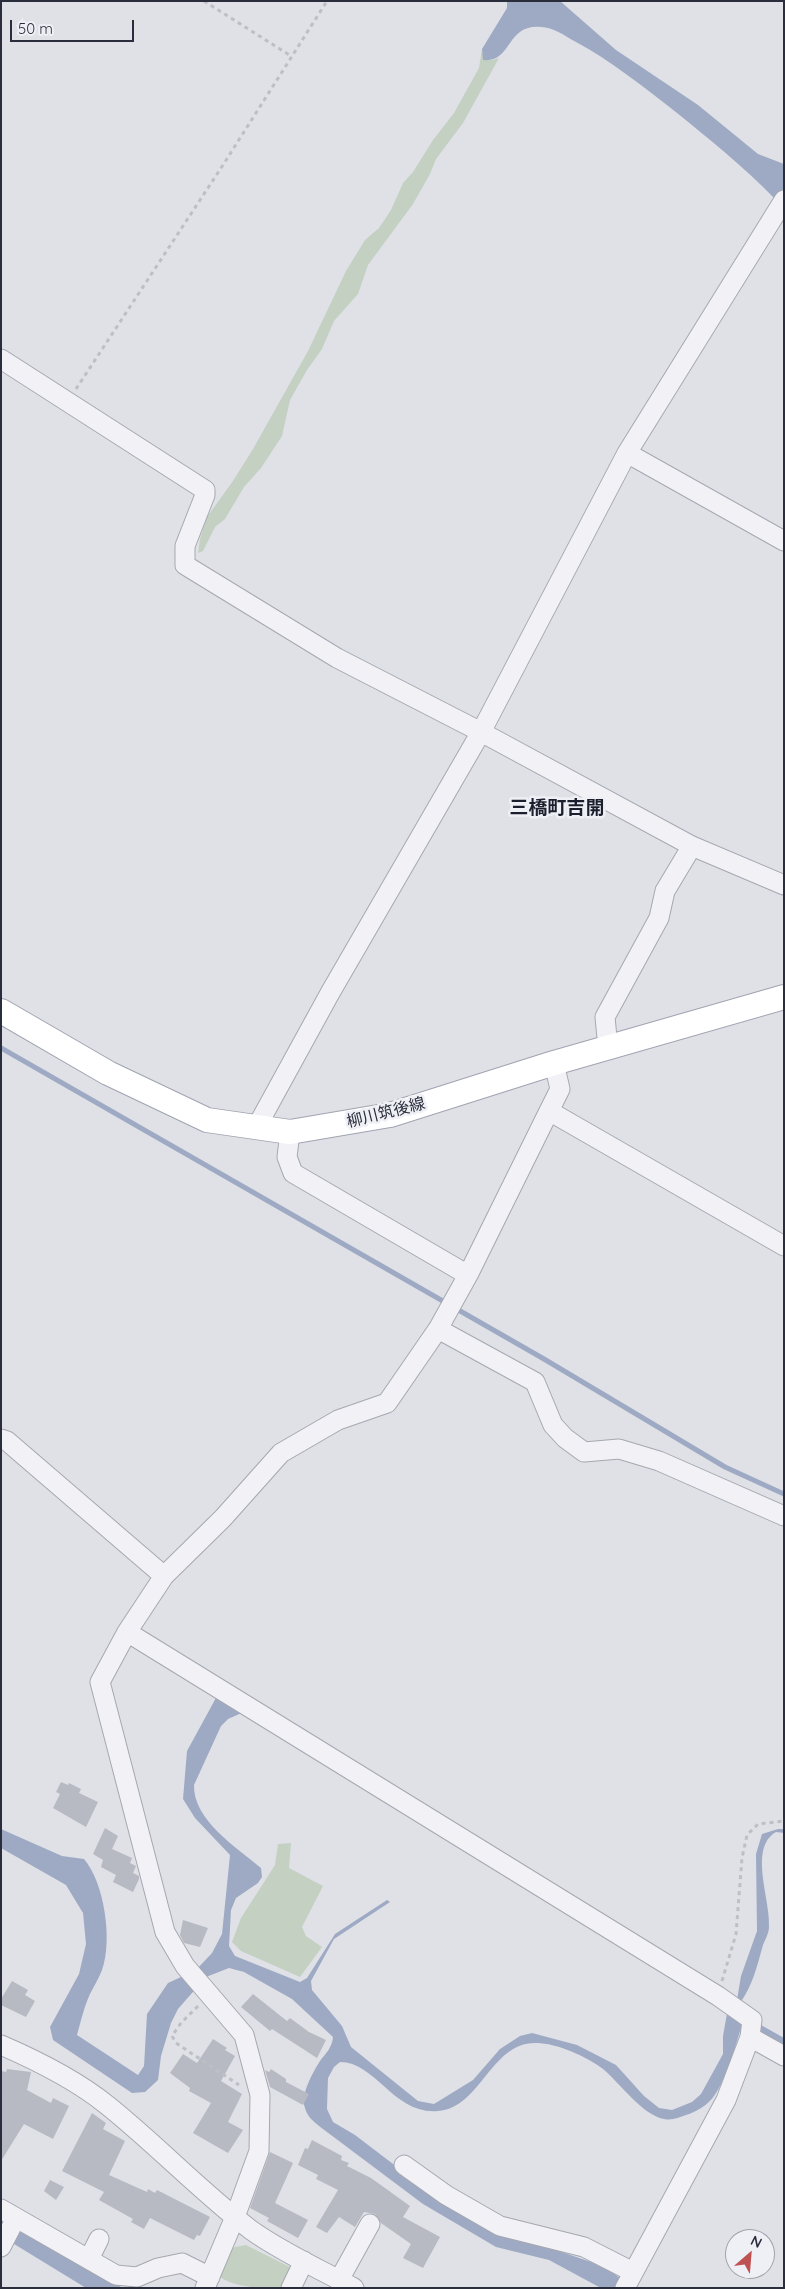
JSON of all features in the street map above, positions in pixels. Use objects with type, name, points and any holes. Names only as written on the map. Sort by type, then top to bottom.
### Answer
[{"type":"main road","name":"柳川筑後線","points":[[1,1011],[108,1073],[206,1120],[290,1132],[390,1115],[554,1064],[784,997]]},
{"type":"street","points":[[256,1128],[335,985],[481,732],[627,453],[782,202]]},
{"type":"street","points":[[1,359],[205,490],[205,495],[186,546],[185,565],[337,658],[481,732],[692,846],[784,885]]},
{"type":"street","points":[[627,453],[784,541]]},
{"type":"street","points":[[608,1048],[605,1017],[659,918],[665,892],[692,846]]},
{"type":"street","points":[[1,2247],[9,2213],[116,2275],[137,2277],[158,2268],[182,2263],[207,2282],[235,2217],[259,2151],[260,2099],[244,2035],[185,1966],[165,1932],[100,1682],[127,1632],[164,1576],[223,1518],[281,1453],[338,1420],[387,1403],[438,1329],[468,1274],[560,1089],[554,1064]]},
{"type":"street","points":[[549,1111],[784,1246]]},
{"type":"street","points":[[290,1132],[287,1157],[293,1174],[468,1274]]},
{"type":"street","points":[[438,1329],[535,1382],[553,1425],[565,1438],[584,1452],[619,1449],[659,1461],[784,1516]]},
{"type":"street","points":[[1,1440],[8,1441],[164,1576]]},
{"type":"street","points":[[127,1632],[718,1996],[752,2020],[750,2037],[726,2100],[629,2279],[584,2246],[500,2226],[446,2195],[404,2165]]},
{"type":"street","points":[[750,2037],[784,2056]]},
{"type":"street","points":[[1,2045],[80,2086],[108,2105],[192,2182],[235,2217],[278,2248],[347,2284],[370,2224]]},
{"type":"street","points":[[89,2259],[99,2239]]},
{"type":"street","points":[[291,2288],[304,2261]]},
{"type":"path","points":[[204,1],[292,56]]},
{"type":"path","points":[[67,402],[327,1]]},
{"type":"path","points":[[718,1996],[736,1934],[742,1858],[747,1835],[758,1824],[784,1822]]},
{"type":"path","points":[[207,1992],[172,2036],[176,2043],[260,2099]]},
{"type":"green space","points":[[482,49],[484,60],[499,58],[463,123],[436,159],[413,204],[368,265],[358,294],[334,321],[322,349],[307,370],[290,400],[282,436],[261,468],[244,487],[225,519],[215,527],[203,551],[198,553],[207,517],[253,449],[308,351],[346,271],[365,240],[379,228],[391,210],[403,183],[413,172],[433,140],[454,113],[479,68]]},
{"type":"green space","points":[[291,1843],[289,1868],[323,1886],[302,1927],[306,1936],[322,1947],[300,1977],[241,1951],[232,1942],[241,1918],[275,1865],[278,1844]]},
{"type":"green space","points":[[246,2245],[296,2270],[287,2288],[259,2288],[241,2285],[224,2280],[217,2275],[230,2248]]},
{"type":"water","points":[[507,1],[560,1],[616,50],[698,105],[758,154],[784,164],[784,204],[775,199],[725,153],[649,91],[589,49],[559,32],[545,27],[529,28],[521,31],[500,56],[483,60],[482,49],[507,8]]},
{"type":"water","points":[[217,1696],[246,1711],[228,1719],[221,1726],[194,1785],[196,1798],[208,1821],[229,1842],[261,1868],[262,1877],[258,1883],[236,1898],[231,1910],[229,1946],[235,1956],[300,1982],[307,1978],[335,1934],[387,1900],[390,1902],[334,1939],[311,1981],[312,1990],[342,2026],[351,2047],[418,2101],[434,2104],[473,2080],[500,2049],[520,2036],[532,2033],[577,2045],[616,2065],[644,2096],[659,2108],[672,2110],[692,2102],[701,2094],[723,2054],[723,2036],[728,2008],[744,2019],[728,2069],[714,2096],[698,2110],[673,2119],[664,2119],[648,2111],[632,2098],[610,2075],[589,2060],[553,2045],[537,2043],[521,2045],[508,2052],[465,2099],[453,2107],[438,2111],[423,2110],[409,2105],[364,2070],[353,2064],[340,2062],[334,2067],[328,2078],[327,2109],[333,2122],[355,2135],[422,2186],[544,2246],[609,2270],[620,2278],[615,2288],[599,2287],[549,2260],[496,2247],[423,2204],[317,2124],[306,2111],[304,2097],[311,2077],[330,2047],[333,2037],[292,1999],[244,1972],[229,1968],[206,1977],[178,2009],[171,2023],[161,2056],[158,2080],[145,2092],[132,2093],[53,2040],[50,2027],[79,1974],[86,1944],[83,1913],[66,1885],[1,1848],[1,1829],[62,1856],[84,1859],[91,1869],[97,1882],[105,1912],[107,1943],[102,1970],[88,1999],[77,2035],[138,2075],[144,2066],[147,2014],[168,1983],[196,1970],[212,1953],[222,1934],[230,1855],[195,1818],[183,1799],[187,1751]]},
{"type":"water","points":[[784,1829],[784,1833],[776,1832],[768,1840],[763,1850],[763,1875],[769,1916],[768,1932],[757,1968],[740,2003],[737,2000],[741,1976],[757,1931],[756,1854],[762,1834]]},
{"type":"water","points":[[761,2025],[784,2038],[784,2045],[758,2030]]},
{"type":"water","points":[[1,2219],[123,2288],[86,2288],[1,2236]]},
{"type":"building","points":[[61,1782],[68,1785],[69,1783],[81,1789],[79,1793],[98,1802],[86,1827],[53,1808],[60,1794],[56,1792]]},
{"type":"building","points":[[105,1828],[118,1836],[112,1849],[132,1858],[130,1863],[136,1866],[133,1873],[139,1876],[139,1879],[133,1892],[113,1882],[116,1875],[101,1867],[103,1860],[93,1854]]},
{"type":"building","points":[[183,1920],[208,1928],[200,1947],[184,1943],[180,1935]]},
{"type":"building","points":[[12,1981],[28,1990],[25,1995],[35,2001],[26,2017],[1,2005],[1,1999]]},
{"type":"building","points":[[253,1994],[287,2021],[290,2018],[309,2032],[326,2040],[317,2058],[272,2029],[270,2031],[241,2007]]},
{"type":"building","points":[[213,2039],[235,2056],[221,2081],[242,2094],[228,2122],[243,2130],[228,2153],[193,2133],[211,2103],[189,2091],[190,2088],[170,2073],[183,2054],[197,2063]]},
{"type":"building","points":[[7,2069],[31,2072],[27,2090],[51,2103],[53,2098],[69,2106],[53,2139],[24,2124],[1,2161],[1,2071],[6,2072]]},
{"type":"building","points":[[271,2069],[286,2079],[286,2082],[309,2094],[303,2105],[270,2087],[265,2070],[269,2072]]},
{"type":"building","points":[[92,2113],[106,2123],[103,2129],[125,2141],[109,2175],[147,2192],[148,2189],[155,2193],[157,2190],[210,2217],[200,2236],[197,2235],[194,2240],[150,2218],[144,2229],[131,2222],[133,2219],[99,2200],[104,2192],[62,2171]]},
{"type":"building","points":[[312,2140],[342,2156],[341,2160],[349,2163],[347,2166],[371,2178],[410,2206],[403,2217],[440,2237],[423,2268],[403,2258],[411,2244],[381,2223],[375,2214],[364,2212],[355,2227],[339,2217],[327,2233],[316,2227],[338,2190],[316,2179],[318,2175],[298,2165],[305,2148],[308,2149]]},
{"type":"building","points":[[270,2152],[293,2163],[275,2203],[308,2220],[298,2238],[267,2221],[269,2218],[250,2208]]},
{"type":"building","points":[[50,2180],[64,2187],[56,2200],[44,2191]]},
{"type":"waterway","points":[[1,1048],[544,1359],[725,1467],[784,1494]]},
{"type":"district","name":"三橋町吉開","points":[[557,808]]}]
